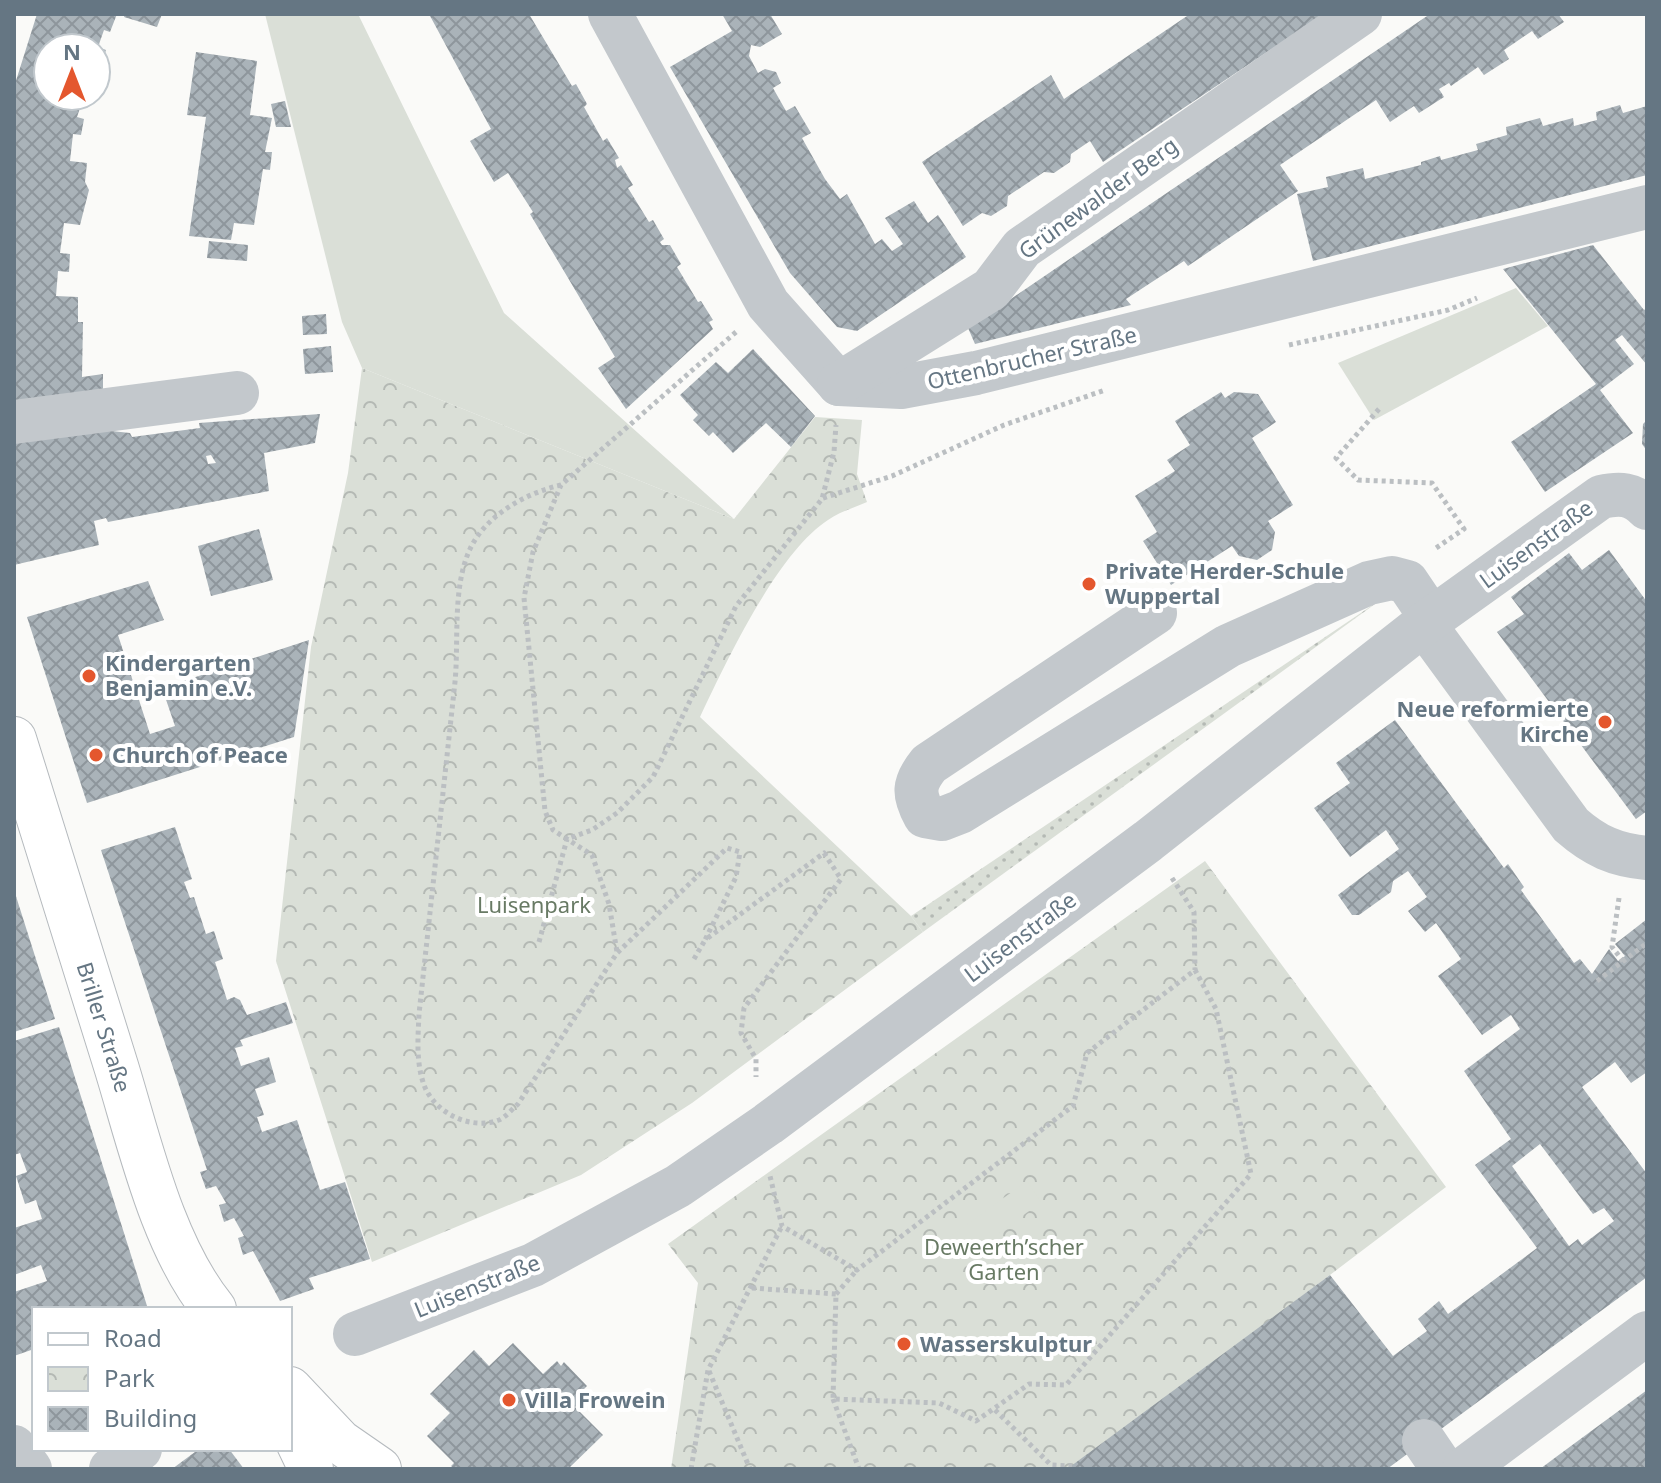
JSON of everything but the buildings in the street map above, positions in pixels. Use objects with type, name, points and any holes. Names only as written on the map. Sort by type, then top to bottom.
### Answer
[{"type":"main road","name":"Briller Straße","points":[[14,739],[146,1164],[176,1243],[196,1283],[213,1307]]},
{"type":"main road","points":[[292,1391],[340,1442],[379,1469]]},
{"type":"main road","points":[[292,1429],[311,1469]]},
{"type":"street","points":[[610,14],[768,304],[839,384]]},
{"type":"street","name":"Grünewalder Berg","points":[[839,384],[991,289],[1022,248],[1360,14]]},
{"type":"street","name":"Ottenbrucher Straße","points":[[839,384],[901,387],[976,373],[1647,207]]},
{"type":"street","points":[[14,422],[237,393]]},
{"type":"street","name":"Luisenstraße","points":[[355,1334],[533,1265],[632,1213],[768,1124],[1148,841],[1428,621],[1601,497],[1621,493],[1640,500],[1647,508]]},
{"type":"street","points":[[1155,613],[929,764],[916,780],[915,797],[925,816],[942,819],[960,812],[1228,646],[1369,583],[1392,578],[1407,582],[1428,621],[1571,825],[1593,844],[1618,855],[1647,858]]},
{"type":"street","points":[[1464,1469],[1647,1333]]},
{"type":"street","points":[[14,1447],[30,1469]]},
{"type":"street","points":[[111,1469],[137,1451]]},
{"type":"path","points":[[1281,347],[1448,310],[1490,293]]},
{"type":"path","points":[[617,953],[609,904],[592,855],[553,830],[545,811],[524,598],[533,552],[561,485],[768,304]]},
{"type":"path","points":[[567,839],[592,830],[617,813],[653,777],[736,606],[822,499],[834,452],[839,384]]},
{"type":"path","points":[[822,499],[892,476],[1004,425],[1114,387]]},
{"type":"path","points":[[1379,409],[1336,458],[1358,480],[1432,483],[1464,529],[1392,578]]},
{"type":"path","points":[[561,485],[537,491],[507,507],[470,548],[461,581],[455,677],[418,1026],[417,1050],[423,1084],[436,1104],[458,1120],[479,1123],[501,1120],[518,1104],[617,953],[727,848],[740,852],[736,877],[694,959]]},
{"type":"path","points":[[539,942],[567,839]]},
{"type":"path","points":[[833,1399],[939,1403],[976,1421],[1029,1384],[1066,1385],[1251,1174],[1216,1009],[1195,970],[1194,912],[1148,841]]},
{"type":"path","points":[[705,940],[824,853],[841,879],[744,1008],[741,1033],[756,1059]]},
{"type":"path","points":[[1597,981],[1647,943]]},
{"type":"path","points":[[1612,947],[1623,961]]},
{"type":"path","points":[[859,1469],[833,1399],[836,1294],[857,1270],[1073,1106],[1087,1053],[1195,970]]},
{"type":"path","points":[[691,1469],[708,1370],[782,1226],[766,1161],[768,1124]]},
{"type":"path","points":[[782,1226],[857,1270]]},
{"type":"path","points":[[752,1288],[836,1294]]},
{"type":"path","points":[[708,1370],[750,1469]]},
{"type":"path","points":[[995,1410],[1051,1465],[1072,1466]]},
{"type":"green space","points":[[265,14],[358,14],[504,313],[734,519],[362,368],[342,322]]},
{"type":"green space","points":[[1516,288],[1548,326],[1374,420],[1338,363]]},
{"type":"green space","name":"Luisenpark","points":[[362,368],[734,519],[815,417],[862,420],[857,474],[867,502],[828,520],[790,557],[755,610],[700,717],[911,916],[923,932],[692,1103],[581,1175],[372,1262],[276,961],[311,647],[348,473]]},
{"type":"green space","points":[[1386,596],[923,932],[911,916]]},
{"type":"green space","name":"Deweerth’scher Garten","points":[[1205,861],[1446,1187],[1074,1469],[671,1469],[698,1283],[668,1244]]},
{"type":"green space","points":[[1027,1181],[1041,1202],[960,1263],[944,1241]]},
{"type":"place","name":"Private Herder-Schule Wuppertal","points":[[1089,584]]},
{"type":"place","name":"Kindergarten Benjamin e.V.","points":[[89,676]]},
{"type":"place","name":"Neue reformierte Kirche","points":[[1605,722]]},
{"type":"place","name":"Church of Peace","points":[[96,755]]},
{"type":"place","name":"Wasserskulptur","points":[[904,1344]]},
{"type":"place","name":"Villa Frowein","points":[[509,1400]]}]
